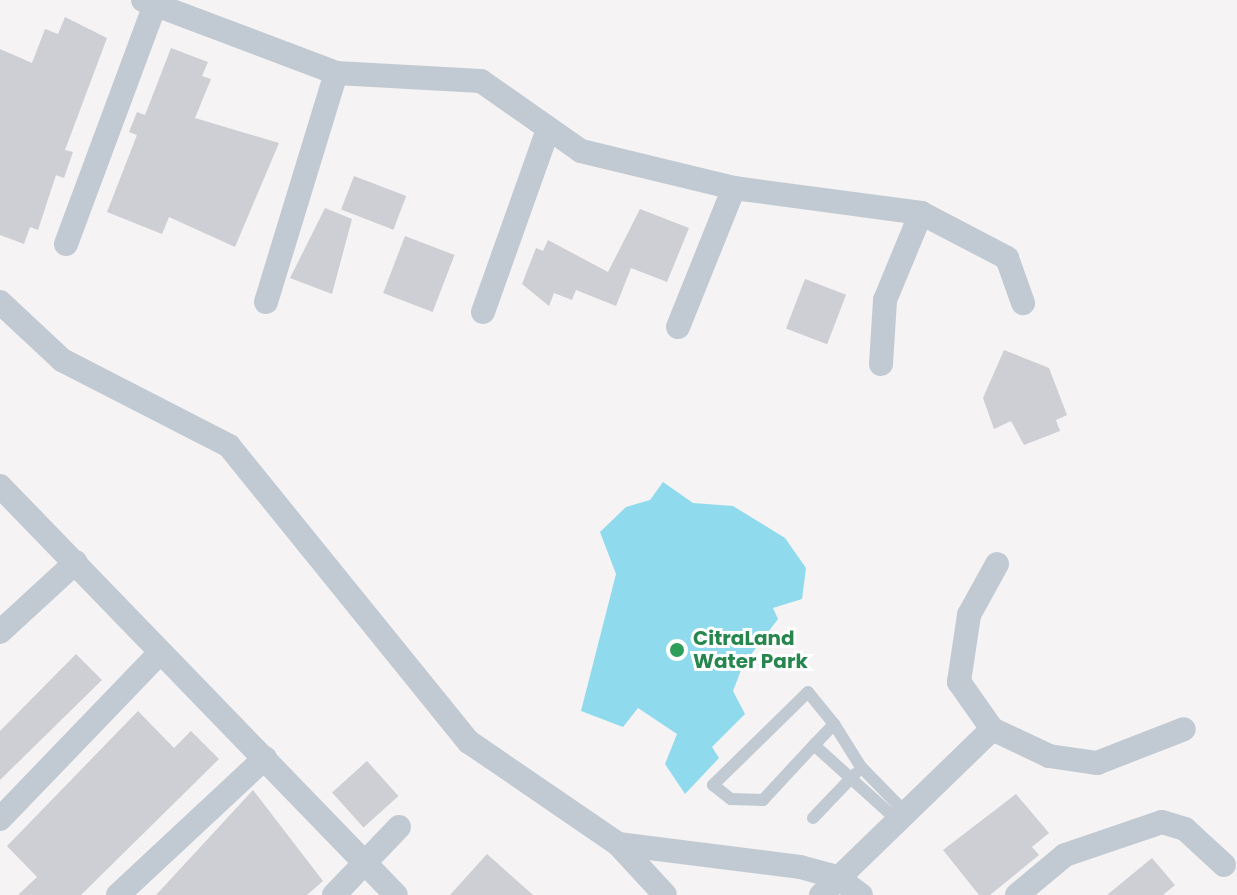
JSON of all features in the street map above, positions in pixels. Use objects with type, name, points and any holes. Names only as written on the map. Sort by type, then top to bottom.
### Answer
[{"type":"street","points":[[66,244],[149,2],[336,73],[481,81],[547,132],[581,151],[734,188],[921,213],[1007,258],[1023,303]]},
{"type":"street","points":[[266,302],[336,73]]},
{"type":"street","points":[[483,312],[547,132]]},
{"type":"street","points":[[678,327],[734,188]]},
{"type":"street","points":[[881,364],[885,300],[921,213]]},
{"type":"street","points":[[0,302],[62,360],[229,446],[469,742],[618,844],[665,895]]},
{"type":"street","points":[[0,486],[396,895]]},
{"type":"street","points":[[0,632],[76,562]]},
{"type":"street","points":[[997,564],[969,615],[959,682],[992,729],[1049,756],[1097,763],[1184,729]]},
{"type":"street","points":[[0,819],[160,653]]},
{"type":"street","points":[[821,895],[992,729]]},
{"type":"street","points":[[118,895],[265,758]]},
{"type":"street","points":[[1017,895],[1065,855],[1162,822],[1185,829],[1224,865]]},
{"type":"street","points":[[334,895],[399,827]]},
{"type":"street","points":[[618,844],[837,877],[861,895]]},
{"type":"lane","points":[[834,724],[763,800],[731,799],[713,785],[808,692],[834,724],[861,767],[901,816]]},
{"type":"lane","points":[[814,745],[901,816]]},
{"type":"lane","points":[[813,818],[861,767]]},
{"type":"water","name":"CitraLand Water Park","points":[[663,482],[693,503],[733,506],[785,538],[806,568],[802,599],[773,608],[778,619],[743,665],[733,691],[745,714],[712,747],[719,758],[685,794],[665,764],[677,734],[638,708],[623,727],[581,711],[616,574],[600,532],[626,507],[650,500]]},
{"type":"building","points":[[65,17],[107,38],[65,150],[73,152],[64,178],[56,175],[38,230],[30,227],[24,244],[0,235],[0,49],[32,63],[45,29],[58,34]]},
{"type":"building","points":[[171,48],[208,62],[202,76],[211,79],[195,118],[279,143],[235,247],[169,217],[162,234],[107,212],[137,135],[129,132],[137,112],[145,115]]},
{"type":"building","points":[[354,176],[406,196],[393,230],[341,210]]},
{"type":"building","points":[[325,208],[352,219],[332,294],[290,278]]},
{"type":"building","points":[[640,209],[689,228],[667,282],[631,268],[616,306],[576,290],[572,300],[554,293],[549,306],[522,284],[536,248],[543,251],[548,240],[608,272]]},
{"type":"building","points":[[405,236],[454,255],[433,312],[383,293]]},
{"type":"building","points":[[805,279],[846,295],[827,344],[786,328]]},
{"type":"building","points":[[1004,350],[1049,368],[1067,415],[1056,420],[1060,431],[1024,445],[1011,421],[994,429],[983,398]]},
{"type":"building","points":[[76,654],[102,680],[0,780],[0,731]]},
{"type":"building","points":[[138,711],[174,748],[191,731],[219,759],[81,895],[18,895],[37,877],[7,846]]},
{"type":"building","points":[[367,761],[398,796],[364,827],[332,792]]},
{"type":"building","points":[[253,790],[323,881],[307,895],[156,895]]},
{"type":"building","points":[[1016,794],[1049,833],[1032,847],[1039,855],[990,895],[979,895],[943,850]]},
{"type":"building","points":[[487,854],[533,895],[450,895]]},
{"type":"building","points":[[1152,858],[1175,885],[1163,895],[1107,895]]},
{"type":"place","name":"CitraLand Water Park","points":[[677,650]]}]
